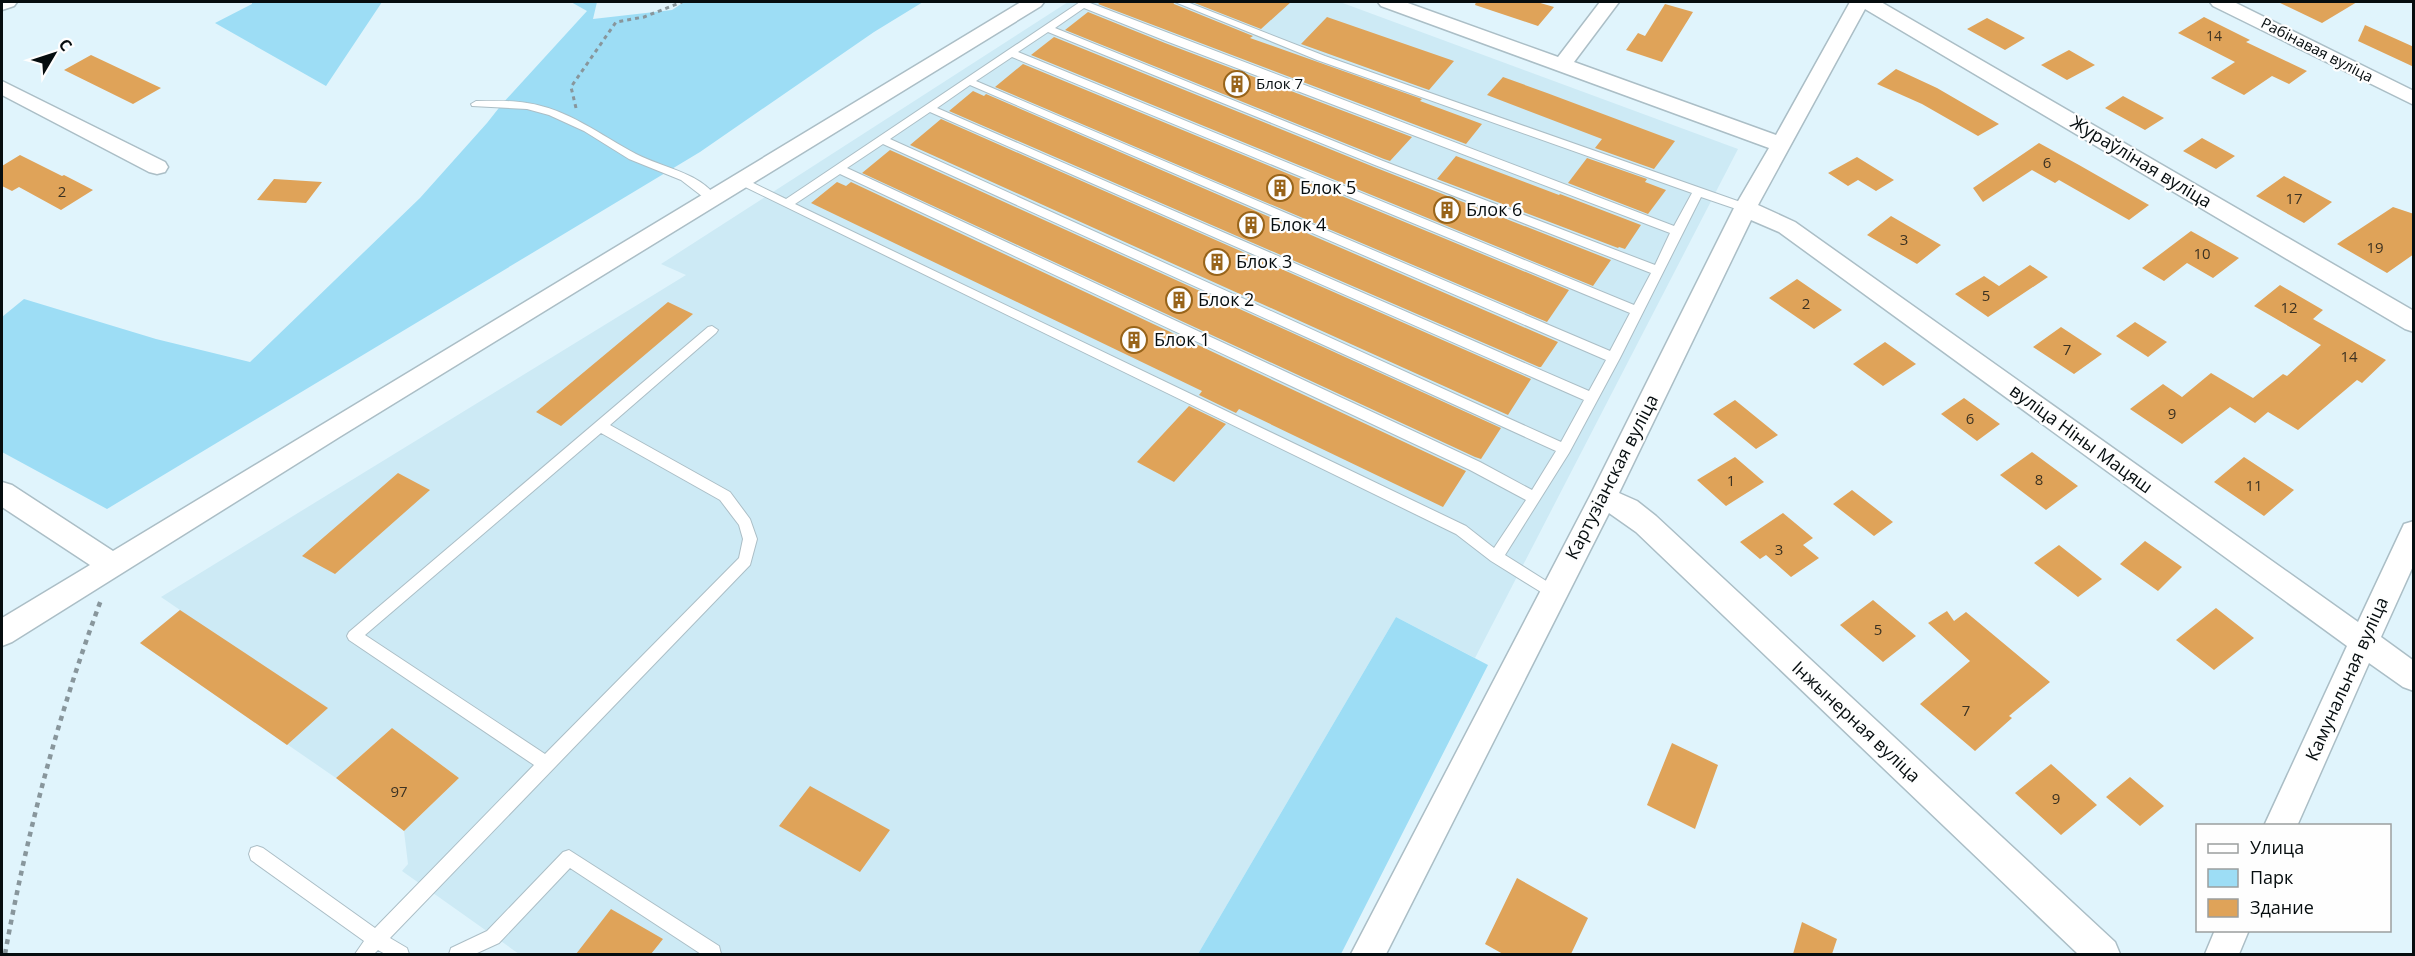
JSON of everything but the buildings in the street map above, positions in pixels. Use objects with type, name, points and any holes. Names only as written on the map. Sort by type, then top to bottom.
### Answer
[{"type":"street","points":[[2,4],[7,2]]},
{"type":"street","points":[[2,633],[711,197],[1034,2]]},
{"type":"street","points":[[1388,2],[1782,145]]},
{"type":"street","points":[[1562,66],[1610,2]]},
{"type":"street","name":"Картузіанская вуліца","points":[[1368,954],[1603,498],[1745,208],[1782,145],[1859,2]]},
{"type":"street","name":"Жураўліная вуліца","points":[[1868,2],[2414,323]]},
{"type":"street","name":"Рабінавая вуліца","points":[[2220,2],[2414,99]]},
{"type":"street","points":[[2,87],[157,168]]},
{"type":"street","name":"вуліца Ніны Мацяш","points":[[1745,208],[1787,227],[2414,678]]},
{"type":"street","points":[[2,493],[113,565]]},
{"type":"street","name":"Інжынерная вуліца","points":[[1603,498],[1627,509],[1646,524],[2103,954]]},
{"type":"street","name":"Камунальная вуліца","points":[[2280,824],[2414,532]]},
{"type":"street","points":[[2222,954],[2231,932]]},
{"type":"lane","points":[[1180,2],[1321,58],[1745,208]]},
{"type":"lane","points":[[787,204],[1085,3],[1181,43],[1676,231]]},
{"type":"lane","points":[[1047,28],[1379,163],[1658,271]]},
{"type":"lane","points":[[1011,52],[1638,311]]},
{"type":"lane","points":[[968,81],[1614,358]]},
{"type":"lane","points":[[476,104],[527,106],[553,113],[588,129],[633,157],[686,177],[711,197]]},
{"type":"lane","points":[[929,108],[1592,398]]},
{"type":"lane","points":[[882,140],[1564,448]]},
{"type":"lane","points":[[839,169],[1464,461],[1535,498]]},
{"type":"lane","points":[[739,180],[1461,530],[1496,557],[1554,593]]},
{"type":"lane","points":[[1496,557],[1535,498],[1592,398],[1638,311],[1676,231],[1699,191]]},
{"type":"lane","points":[[547,764],[354,636],[712,330]]},
{"type":"lane","points":[[363,954],[424,888],[745,561],[750,539],[745,523],[725,496],[600,426]]},
{"type":"lane","points":[[257,854],[377,940],[401,954]]},
{"type":"lane","points":[[457,954],[493,938],[569,858],[713,952]]},
{"type":"path","points":[[588,129],[579,116],[571,87],[616,22],[644,17],[682,2]]},
{"type":"path","points":[[5,954],[40,781],[86,638],[113,565]]},
{"type":"shaded area","points":[[1068,2],[1340,2],[1738,149],[1475,658],[1396,617],[1198,954],[519,954],[402,871],[408,864],[404,831],[459,778],[392,728],[336,778],[140,643],[180,610],[161,597],[686,275],[661,264]]},
{"type":"green space","points":[[252,2],[382,2],[326,86],[215,23]]},
{"type":"green space","points":[[571,2],[597,2],[593,19],[672,10],[684,2],[923,2],[874,32],[700,152],[107,509],[2,452],[2,317],[24,299],[156,339],[250,362],[420,198],[587,11]]},
{"type":"green space","points":[[1396,617],[1488,665],[1341,954],[1198,954]]},
{"type":"place","name":"Блок 7","points":[[1237,84]]},
{"type":"place","name":"Блок 5","points":[[1280,188]]},
{"type":"place","name":"Блок 6","points":[[1447,210]]},
{"type":"place","name":"Блок 4","points":[[1251,225]]},
{"type":"place","name":"Блок 3","points":[[1217,262]]},
{"type":"place","name":"Блок 2","points":[[1179,300]]},
{"type":"place","name":"Блок 1","points":[[1134,340]]}]
